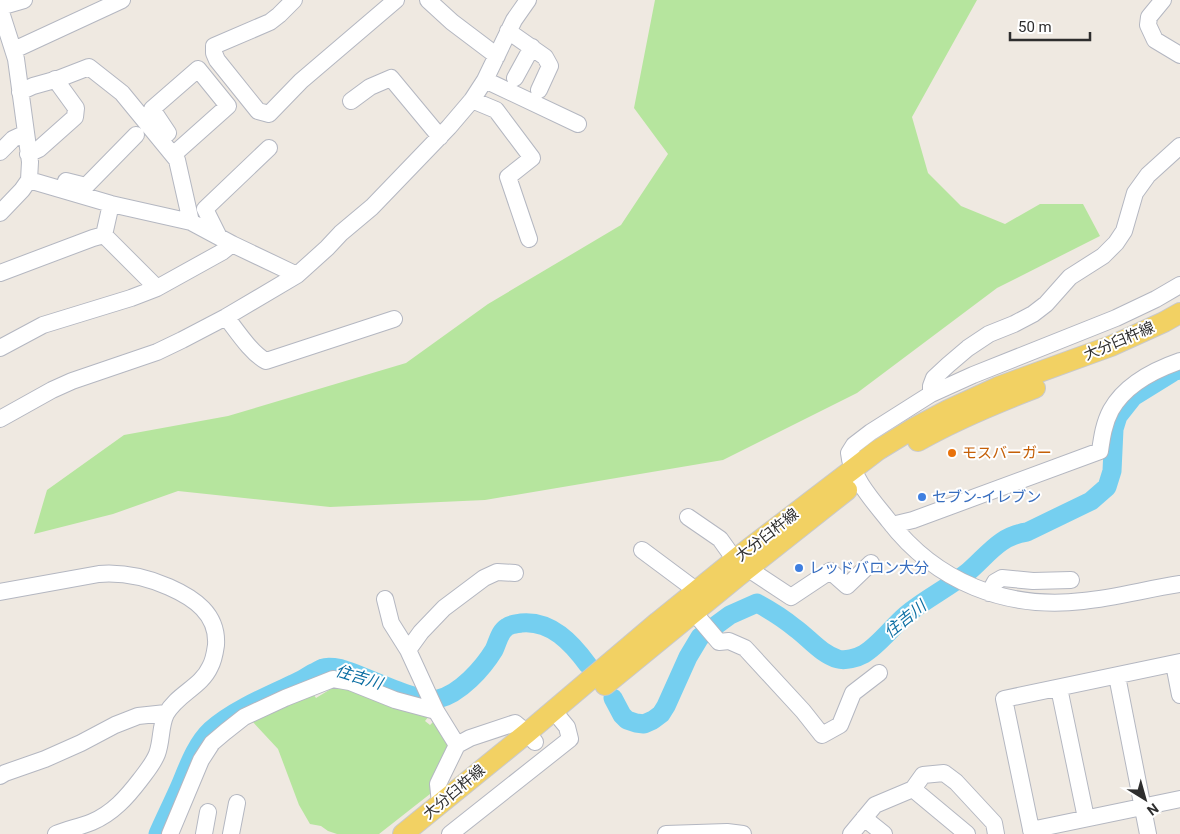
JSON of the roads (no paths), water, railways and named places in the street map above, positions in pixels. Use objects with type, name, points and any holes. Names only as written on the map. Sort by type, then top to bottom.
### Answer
[{"type":"main road","name":"大分臼杵線","points":[[857,475],[878,450],[948,410],[998,387],[1111,346],[1164,322],[1180,312]]},
{"type":"main road","name":"大分臼杵線","points":[[421,834],[558,715],[699,613],[742,564],[857,475],[934,432],[1006,400],[1113,358],[1180,328]]},
{"type":"main road","name":"大分臼杵線","points":[[402,834],[440,803],[531,738]]},
{"type":"street","points":[[0,213],[22,190],[28,180],[30,162],[16,59],[8,45],[0,8],[24,0]]},
{"type":"street","points":[[8,45],[122,0]]},
{"type":"street","points":[[294,0],[270,22],[214,46],[217,60],[258,111],[269,114],[301,81],[396,0]]},
{"type":"street","points":[[428,0],[452,22],[497,56]]},
{"type":"street","points":[[0,419],[52,390],[156,352],[204,329],[297,274],[372,207],[440,137],[472,100],[485,80],[514,20],[528,0]]},
{"type":"street","points":[[1163,0],[1149,17],[1148,25],[1155,40],[1180,55]]},
{"type":"street","points":[[508,31],[545,56],[550,66],[539,90]]},
{"type":"street","points":[[515,78],[532,47]]},
{"type":"street","points":[[20,92],[89,67],[122,93],[176,152]]},
{"type":"street","points":[[176,152],[228,106],[198,69],[152,109],[176,152],[190,222]]},
{"type":"street","points":[[352,101],[370,87],[391,78],[440,137]]},
{"type":"street","points":[[28,154],[39,149],[75,117],[76,108],[55,80]]},
{"type":"street","points":[[485,80],[578,124]]},
{"type":"street","points":[[472,100],[496,110],[532,158],[508,177],[529,239]]},
{"type":"street","points":[[0,152],[13,139],[26,133]]},
{"type":"street","points":[[46,186],[56,178],[86,186],[136,135]]},
{"type":"street","points":[[931,394],[934,378],[968,348],[988,334],[1014,324],[1032,314],[1046,304],[1070,277],[1103,256],[1116,243],[1124,231],[1136,193],[1148,175],[1180,146]]},
{"type":"street","points":[[226,241],[205,209],[269,148]]},
{"type":"street","points":[[28,180],[111,204],[190,222],[297,274]]},
{"type":"street","points":[[104,235],[111,204]]},
{"type":"street","points":[[104,235],[157,288]]},
{"type":"street","points":[[0,273],[104,235]]},
{"type":"street","points":[[0,348],[43,325],[157,288],[222,252],[226,241]]},
{"type":"street","points":[[1180,285],[1116,318],[973,374],[931,394],[879,427],[854,445],[849,452],[857,475],[872,499],[905,540],[920,555],[971,586],[1003,597],[1037,603],[1068,603],[1180,584]]},
{"type":"street","points":[[226,317],[242,338],[266,361],[394,319]]},
{"type":"street","points":[[892,525],[913,520],[1100,451],[1102,432],[1111,410],[1124,394],[1144,378],[1165,366],[1180,361]]},
{"type":"street","points":[[688,517],[720,540],[742,564],[791,598],[830,571],[847,586],[871,562]]},
{"type":"street","points":[[642,550],[699,613],[719,642],[729,640],[744,648],[803,711],[822,735],[840,725],[853,693],[879,673]]},
{"type":"street","points":[[408,650],[421,632],[444,608],[484,578],[497,572],[515,574]]},
{"type":"street","points":[[0,592],[87,575],[116,573],[136,575],[180,592],[194,600],[210,617],[213,625],[216,640],[210,668],[205,676],[172,705],[166,713],[160,746],[150,768],[130,794],[117,806],[91,822],[56,834]]},
{"type":"street","points":[[989,593],[995,582],[1002,578],[1034,581],[1071,580]]},
{"type":"street","points":[[385,599],[391,623],[408,650],[434,709],[457,745]]},
{"type":"street","points":[[1180,695],[1177,663],[1004,699],[1031,832],[1180,798]]},
{"type":"street","points":[[1117,676],[1148,834]]},
{"type":"street","points":[[170,834],[200,760],[212,743],[244,717],[333,679],[350,682],[395,700],[434,709]]},
{"type":"street","points":[[1059,688],[1086,818]]},
{"type":"street","points":[[0,776],[45,759],[138,716],[166,713]]},
{"type":"street","points":[[450,834],[570,739],[567,727],[558,715]]},
{"type":"street","points":[[440,803],[438,784],[457,745],[470,738],[515,723],[531,738]]},
{"type":"street","points":[[851,834],[875,805],[913,789],[923,775],[944,773],[956,782],[994,822],[996,834]]},
{"type":"street","points":[[913,789],[967,834]]},
{"type":"street","points":[[231,834],[237,803]]},
{"type":"street","points":[[204,834],[208,812]]},
{"type":"street","points":[[864,818],[884,834]]},
{"type":"street","points":[[666,834],[727,832],[743,834]]},
{"type":"waterway","name":"住吉川","points":[[613,698],[622,715],[627,720],[644,724],[653,720],[661,714],[666,706],[688,657],[700,637],[730,615],[757,603],[786,621],[832,657],[841,660],[855,658],[864,654],[875,646],[906,615],[968,572],[1001,542],[1017,534],[1027,532],[1091,501],[1107,487],[1112,471],[1114,429],[1118,416],[1133,397],[1175,371],[1180,370]]},
{"type":"waterway","name":"住吉川","points":[[158,834],[193,756],[211,730],[239,710],[323,668],[343,669],[405,693],[418,697],[438,699],[454,692],[477,672],[494,650],[504,629],[510,625],[521,623],[532,623],[551,629],[568,641],[588,665]]},
{"type":"place","name":"モスバーガー","points":[[952,453]]},
{"type":"place","name":"セブン-イレブン","points":[[922,497]]},
{"type":"place","name":"レッドバロン大分","points":[[799,568]]}]
